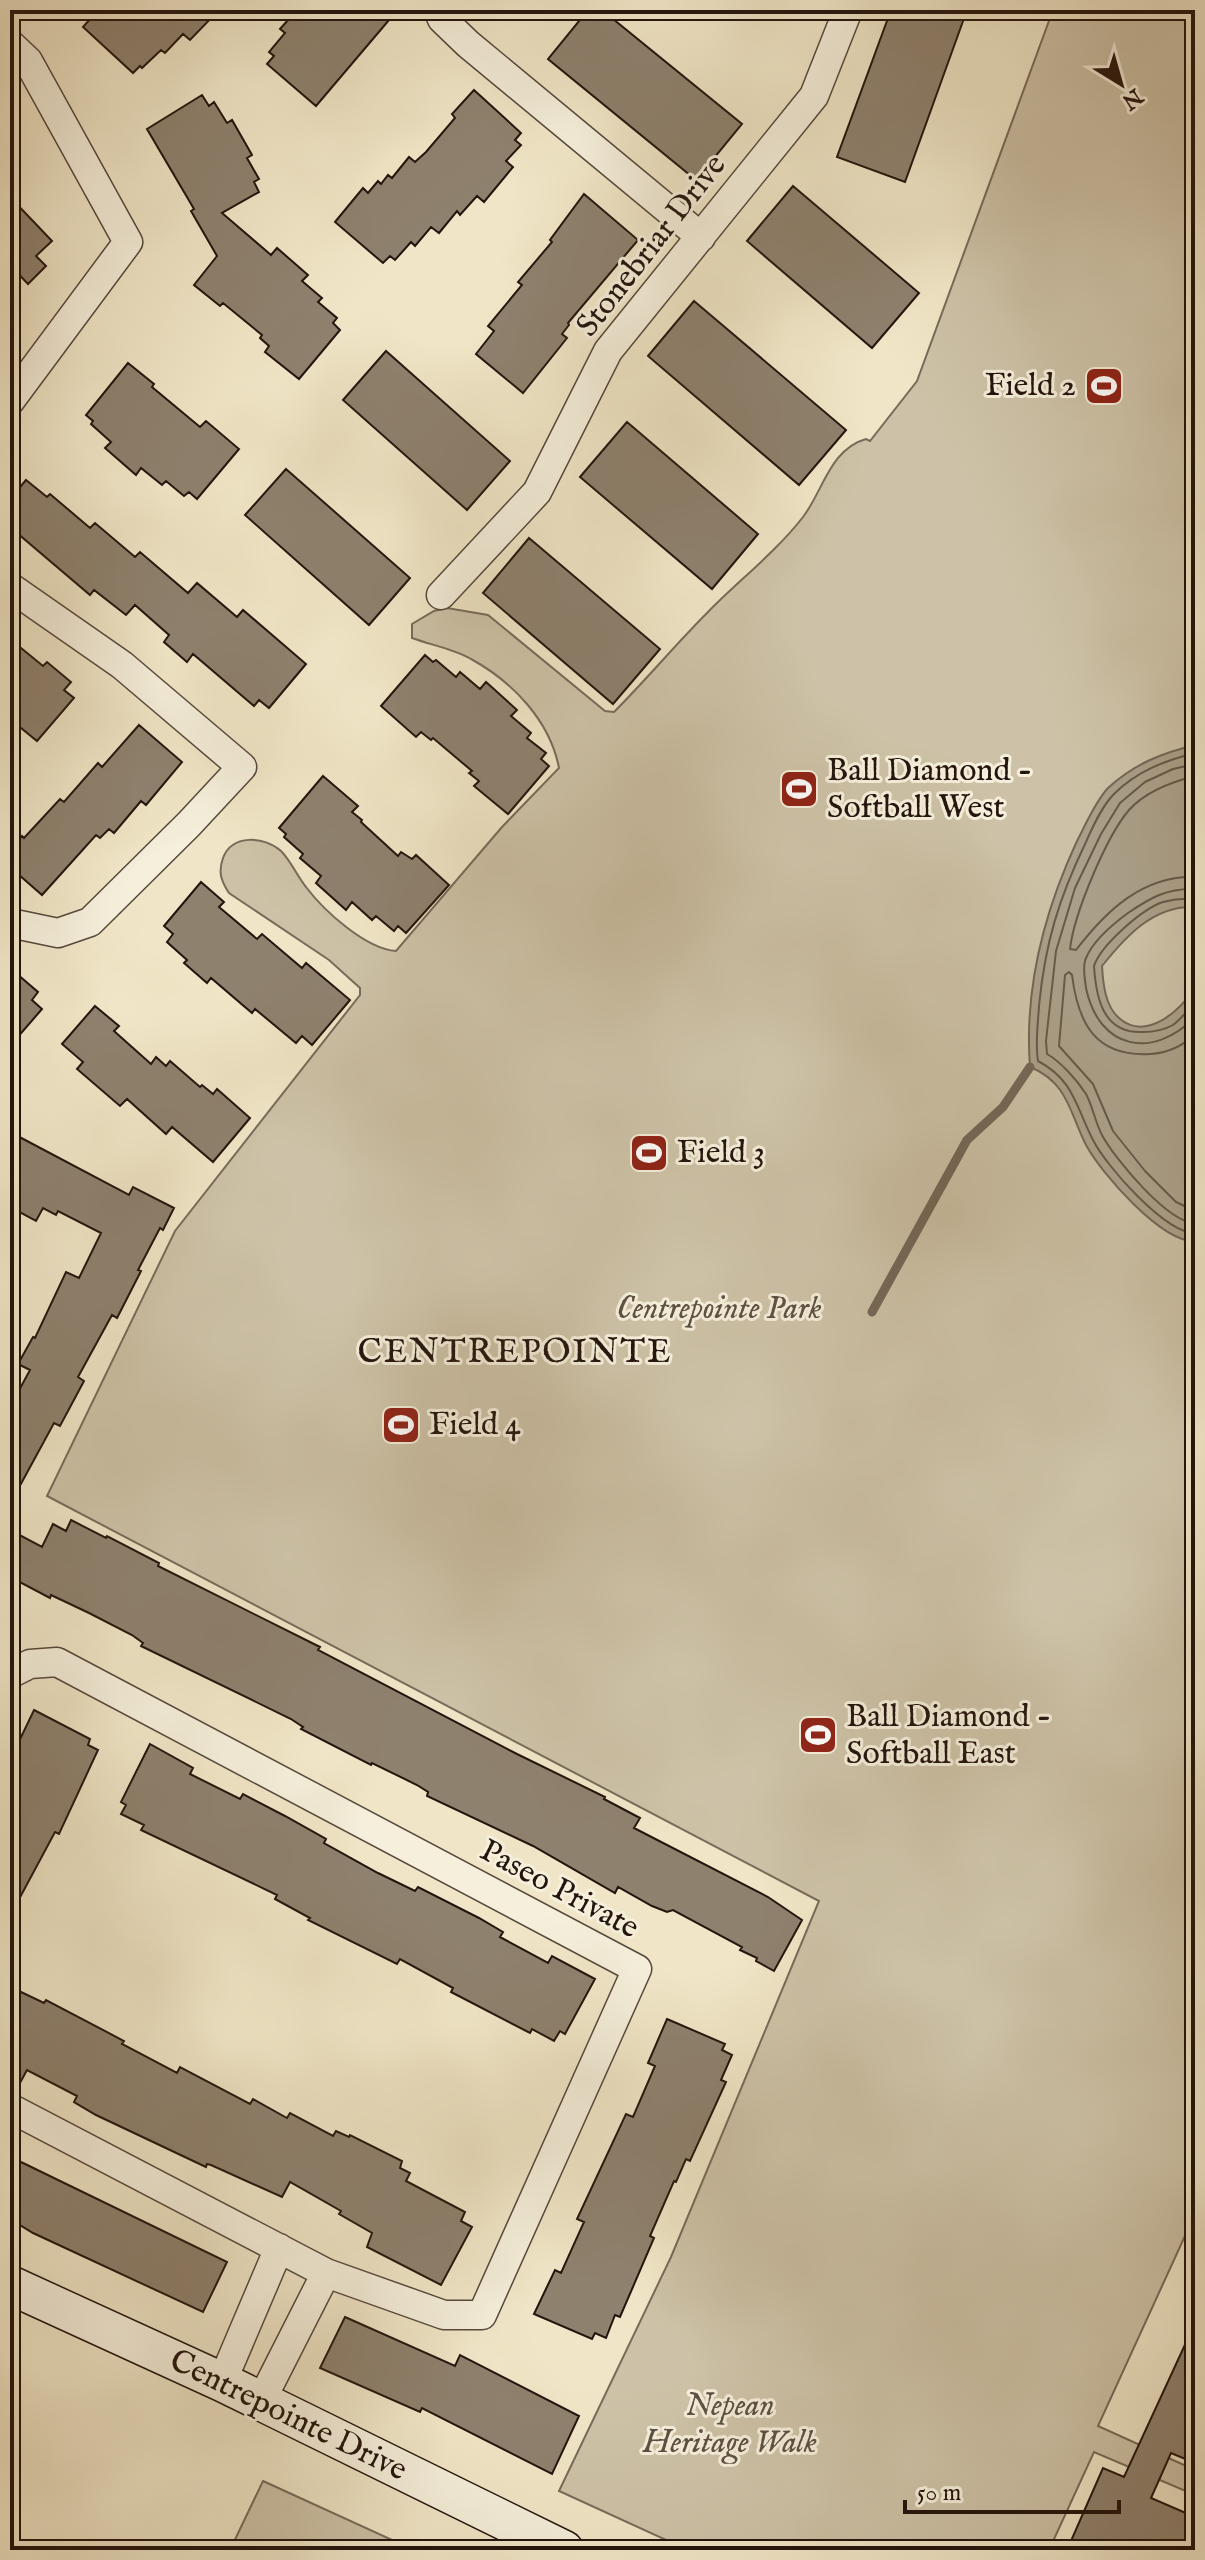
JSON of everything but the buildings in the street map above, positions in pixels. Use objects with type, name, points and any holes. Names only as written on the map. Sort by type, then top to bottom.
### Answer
[{"type":"street","points":[[438,10],[442,19],[468,44],[701,237]]},
{"type":"street","name":"Stonebriar Drive","points":[[441,595],[537,492],[608,351],[814,96],[848,10]]},
{"type":"street","points":[[10,44],[28,61],[128,242],[10,401]]},
{"type":"street","points":[[10,587],[122,665],[242,767],[90,922],[58,933],[10,923]]},
{"type":"street","name":"Paseo Private","points":[[10,1674],[30,1664],[57,1662],[637,1969],[482,2315],[444,2315],[326,2273],[10,2108]]},
{"type":"street","points":[[222,2382],[279,2248]]},
{"type":"street","points":[[260,2403],[326,2273]]},
{"type":"street","name":"Centrepointe Drive","points":[[10,2285],[222,2382],[564,2550]]},
{"type":"green space","name":"Centrepointe Park","points":[[1053,10],[1195,10],[1195,2214],[1098,2426],[1195,2470],[1195,2495],[1094,2452],[1049,2550],[688,2550],[559,2491],[671,2257],[819,1901],[47,1496],[175,1231],[360,995],[360,988],[329,960],[229,893],[221,872],[227,850],[241,841],[249,840],[274,846],[285,855],[314,897],[334,917],[372,944],[396,951],[502,827],[559,768],[547,734],[515,691],[486,668],[464,656],[412,638],[412,624],[434,611],[447,608],[488,615],[605,711],[614,712],[707,613],[792,530],[810,507],[836,461],[854,444],[866,439],[870,441],[917,381]]},
{"type":"green space","points":[[263,2481],[414,2550],[230,2550]]},
{"type":"water","points":[[1195,745],[1195,907],[1167,911],[1142,924],[1102,966],[1108,1001],[1114,1013],[1129,1025],[1140,1027],[1162,1020],[1181,1005],[1195,987],[1195,1241],[1181,1239],[1166,1231],[1118,1188],[1086,1145],[1060,1090],[1043,1073],[1030,1067],[1029,1038],[1034,979],[1046,923],[1065,868],[1095,806],[1108,788],[1128,772],[1160,756]]},
{"type":"waterway","points":[[872,1312],[967,1140],[1003,1107],[1030,1067]]},
{"type":"place","name":"Field 2","points":[[1104,386]]},
{"type":"place","name":"Ball Diamond - Softball West","points":[[799,789]]},
{"type":"place","name":"Field 3","points":[[649,1153]]},
{"type":"place","name":"Field 4","points":[[401,1425]]},
{"type":"place","name":"Ball Diamond - Softball East","points":[[818,1735]]},
{"type":"district","name":"CENTREPOINTE","points":[[515,1352]]},
{"type":"park label","name":"Nepean Heritage Walk","points":[[730,2424]]}]
